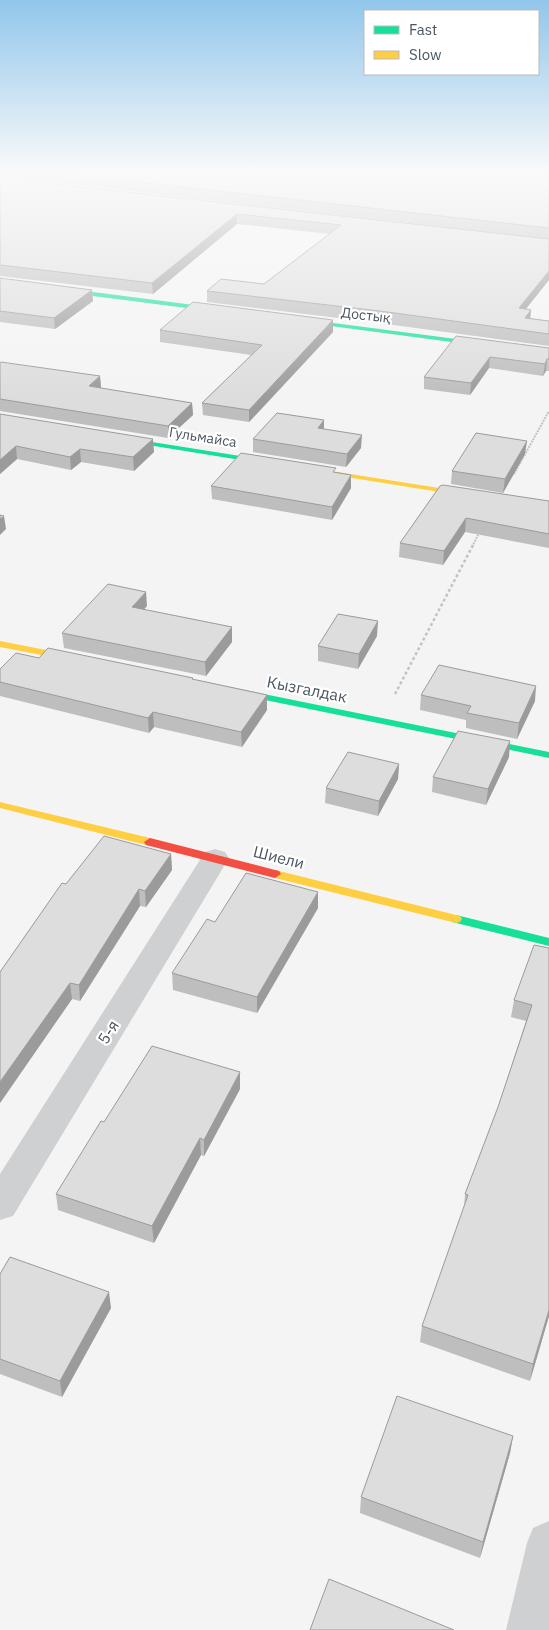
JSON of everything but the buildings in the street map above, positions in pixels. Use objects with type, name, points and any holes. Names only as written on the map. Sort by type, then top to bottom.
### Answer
[{"type":"street","points":[[0,282],[235,313]]},
{"type":"street","name":"Достық","points":[[284,319],[549,354]]},
{"type":"street","name":"Гульмайса","points":[[107,436],[282,465]]},
{"type":"street","points":[[302,468],[549,508]]},
{"type":"street","points":[[0,644],[98,664]]},
{"type":"street","name":"Кызгалдак","points":[[215,687],[549,755]]},
{"type":"street","name":"Шиели","points":[[0,805],[549,942]]},
{"type":"street","name":"5-я","points":[[0,1205],[215,858]]},
{"type":"street","points":[[528,1630],[549,1543]]},
{"type":"path","points":[[381,721],[497,500],[515,474],[549,411]]},
{"type":"traffic: fast","points":[[0,282],[225,311]]},
{"type":"traffic: fast","points":[[295,320],[549,353]]},
{"type":"traffic: fast","points":[[117,438],[272,463]]},
{"type":"traffic: fast","points":[[471,495],[549,508]]},
{"type":"traffic: fast","points":[[230,690],[549,755]]},
{"type":"traffic: fast","points":[[456,919],[549,942]]},
{"type":"traffic: slow","points":[[315,470],[471,495]]},
{"type":"traffic: slow","points":[[0,644],[82,660]]},
{"type":"traffic: slow","points":[[0,805],[150,842]]},
{"type":"traffic: slow","points":[[275,874],[456,919]]},
{"type":"traffic: jam","points":[[150,842],[275,874]]}]
